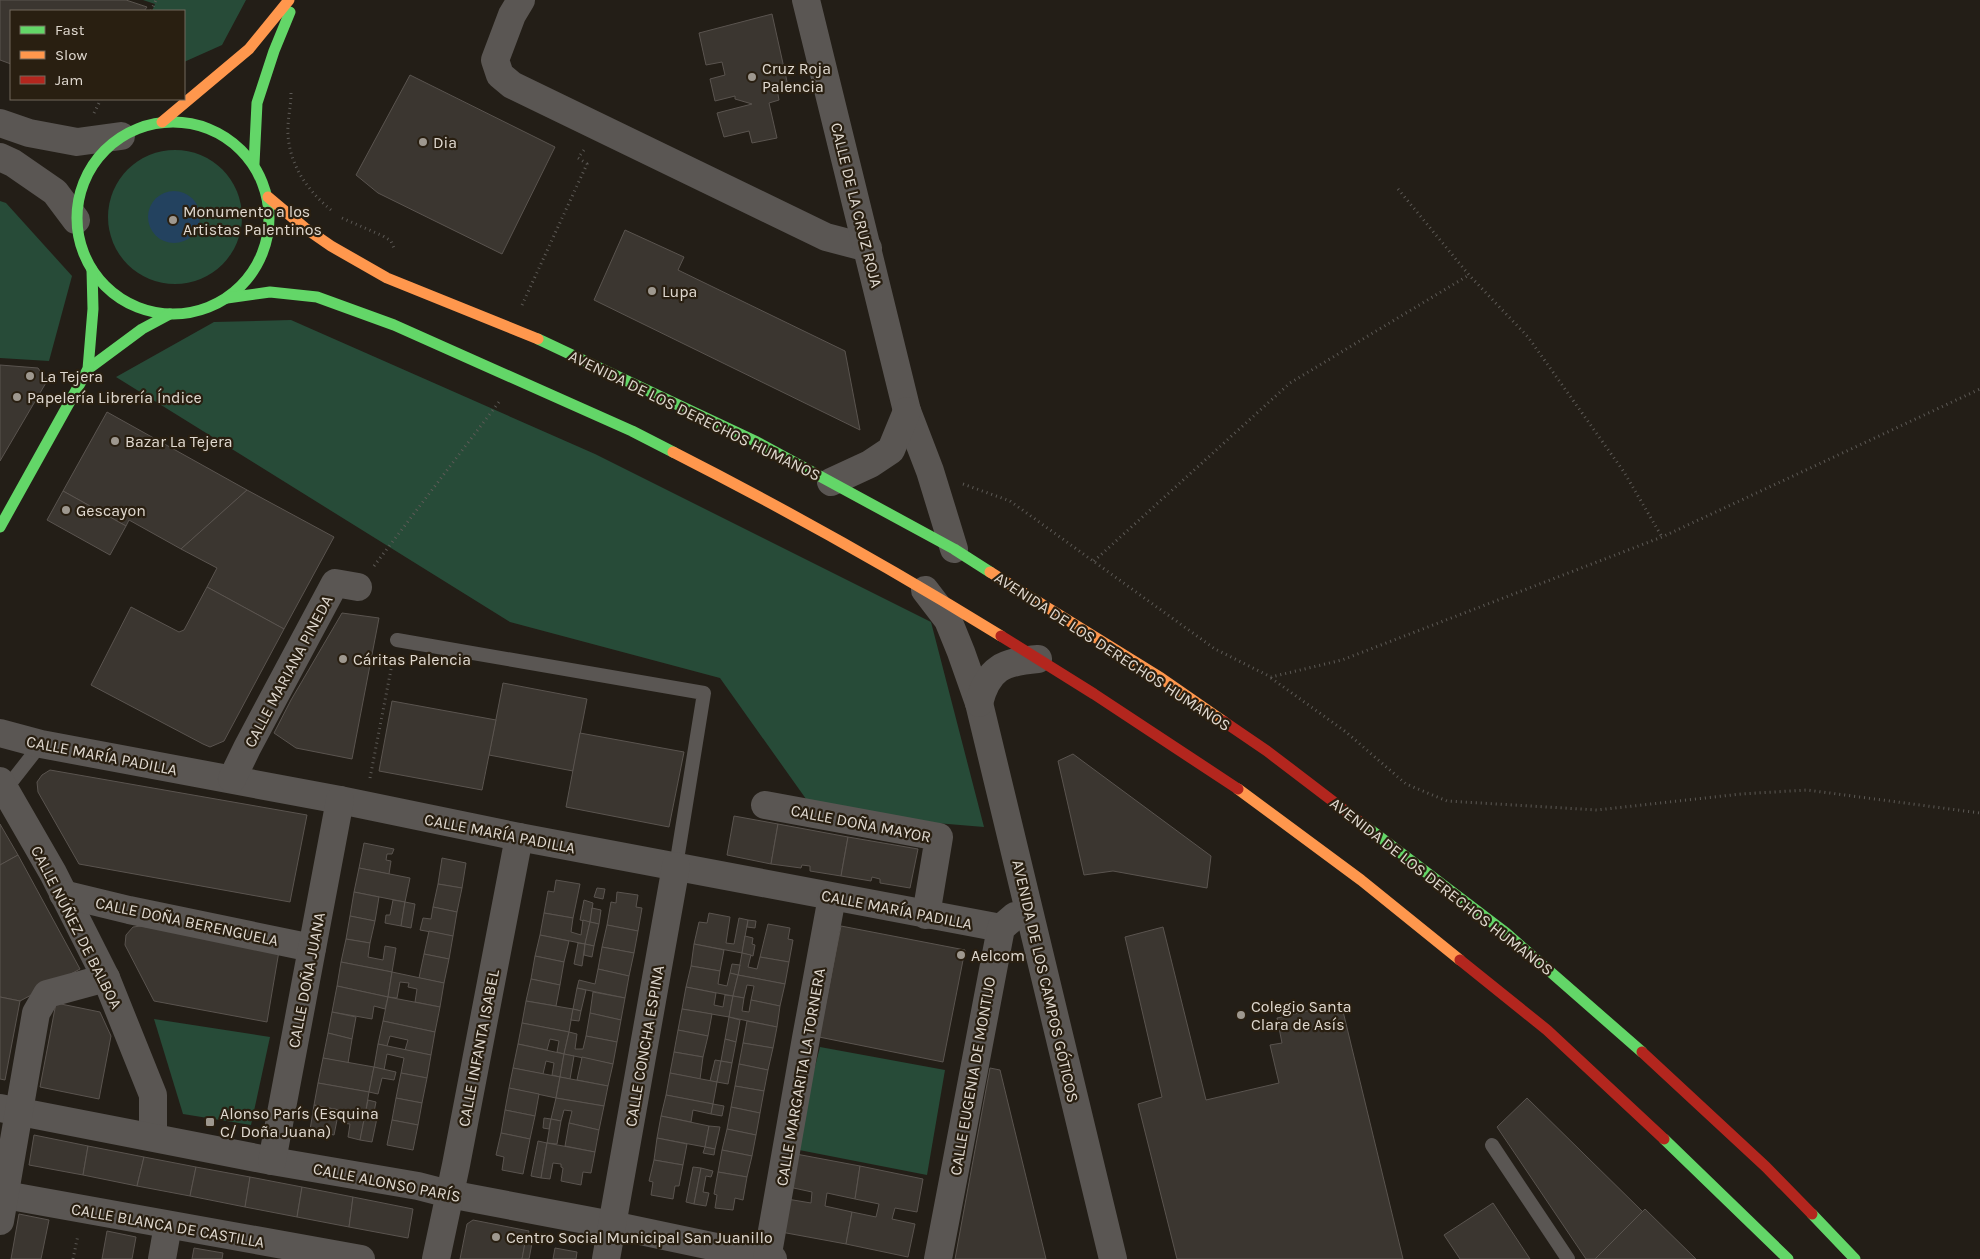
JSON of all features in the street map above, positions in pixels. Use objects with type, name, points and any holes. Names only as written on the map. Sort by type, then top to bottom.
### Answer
[{"type":"main road","points":[[162,122],[249,49],[289,0]]},
{"type":"main road","points":[[254,164],[257,104],[285,22],[296,0]]},
{"type":"main road","points":[[162,122],[189,122],[214,130],[236,144],[254,164],[268,196],[270,225],[263,254],[249,278],[227,298],[210,307],[190,313],[170,314],[147,311],[126,302],[107,288],[92,270],[80,246],[76,220],[79,195],[88,172],[102,152],[121,136],[141,127],[162,122]]},
{"type":"main road","name":"AVENIDA DE LOS DERECHOS HUMANOS","points":[[268,196],[304,228],[387,278],[548,343],[757,442],[954,549],[1161,678],[1259,746],[1380,835],[1499,927],[1636,1046],[1766,1167],[1855,1259]]},
{"type":"main road","points":[[0,527],[88,369],[93,309],[92,270]]},
{"type":"main road","points":[[227,298],[270,292],[317,297],[394,325],[641,435],[749,491],[923,588],[1038,659],[1232,784],[1369,887],[1547,1030],[1636,1112],[1788,1259]]},
{"type":"main road","points":[[88,369],[142,329],[170,314]]},
{"type":"street","points":[[521,0],[512,15],[495,60],[500,75],[512,85],[826,237],[868,248]]},
{"type":"street","name":"CALLE DE LA CRUZ ROJA","points":[[806,0],[907,411],[930,471],[954,549]]},
{"type":"street","points":[[0,123],[29,133],[78,142],[121,136]]},
{"type":"street","points":[[0,157],[13,163],[55,192],[76,220]]},
{"type":"street","points":[[831,482],[870,464],[891,450],[907,411]]},
{"type":"street","name":"CALLE MARIANA PINEDA","points":[[232,779],[335,584],[358,588]]},
{"type":"street","name":"AVENIDA DE LOS CAMPOS GÓTICOS","points":[[923,588],[948,620],[979,703],[1113,1259]]},
{"type":"street","points":[[979,703],[983,688],[989,677],[1002,667],[1015,661],[1038,659]]},
{"type":"street","name":"CALLE MARÍA PADILLA","points":[[0,733],[41,744],[232,779],[519,837],[1001,928]]},
{"type":"street","name":"CALLE NÚÑEZ DE BALBOA","points":[[3,786],[63,894],[106,978],[153,1094],[154,1137]]},
{"type":"street","name":"CALLE DOÑA JUANA","points":[[272,1161],[312,948],[352,803]]},
{"type":"street","name":"CALLE DOÑA MAYOR","points":[[765,805],[939,837],[926,915]]},
{"type":"street","name":"CALLE INFANTA ISABEL","points":[[436,1259],[519,837]]},
{"type":"street","name":"CALLE CONCHA ESPINA","points":[[606,1259],[676,866]]},
{"type":"street","name":"CALLE DOÑA BERENGUELA","points":[[63,894],[129,910],[312,948]]},
{"type":"street","name":"CALLE MARGARITA LA TORNERA","points":[[769,1259],[832,897]]},
{"type":"street","points":[[1001,928],[1028,906]]},
{"type":"street","name":"CALLE EUGENIA DE MONTIJO","points":[[938,1259],[1001,928]]},
{"type":"street","points":[[0,1221],[5,1195],[10,1110],[36,1013],[47,994],[106,978]]},
{"type":"street","name":"CALLE ALONSO PARÍS","points":[[10,1110],[272,1161],[418,1186],[449,1194],[612,1225],[769,1259]]},
{"type":"street","name":"CALLE BLANCA DE CASTILLA","points":[[5,1195],[168,1225],[254,1250],[361,1259]]},
{"type":"street","points":[[162,1259],[168,1225]]},
{"type":"lane","points":[[397,640],[704,693],[676,866]]},
{"type":"lane","points":[[3,786],[41,744]]},
{"type":"lane","points":[[1492,1145],[1568,1259]]},
{"type":"path","points":[[270,63],[287,78],[291,86],[288,136],[292,155],[301,178],[311,192],[337,215],[392,241],[396,255],[387,278]]},
{"type":"path","points":[[511,328],[587,164],[578,158],[598,128]]},
{"type":"path","points":[[1398,189],[1469,275],[1528,337],[1624,472],[1662,537]]},
{"type":"path","points":[[1094,561],[1290,383],[1469,275]]},
{"type":"path","points":[[358,588],[516,379]]},
{"type":"path","points":[[1271,678],[1342,660],[1662,537],[1980,389]]},
{"type":"path","points":[[930,471],[1010,502],[1216,649],[1271,678],[1346,732],[1406,784],[1447,801],[1597,810],[1741,794],[1807,790],[1980,812]]},
{"type":"path","points":[[352,803],[397,640]]},
{"type":"green space","points":[[143,0],[246,0],[222,45],[185,62],[185,10],[152,10],[155,4]]},
{"type":"green space","points":[[175,150],[201,155],[212,161],[222,170],[231,180],[237,191],[242,217],[237,243],[231,254],[222,264],[212,273],[201,279],[175,284],[149,279],[138,273],[128,264],[119,254],[113,243],[108,217],[113,191],[119,180],[128,170],[138,161],[149,155]]},
{"type":"green space","points":[[0,201],[6,203],[72,276],[49,361],[0,358]]},
{"type":"green space","points":[[291,320],[595,454],[931,622],[984,827],[816,813],[720,678],[510,622],[116,377],[214,322]]},
{"type":"green space","points":[[154,1019],[270,1037],[251,1125],[183,1114]]},
{"type":"green space","points":[[820,1047],[945,1070],[927,1175],[794,1149]]},
{"type":"water","points":[[174,191],[188,195],[196,203],[200,217],[196,231],[188,239],[174,243],[160,239],[152,231],[148,217],[152,203],[160,195]]},
{"type":"building","points":[[0,0],[126,0],[147,7],[145,10],[10,10],[10,64],[0,60]]},
{"type":"building","name":"Cruz Roja Palencia","points":[[772,14],[788,86],[777,89],[779,100],[769,103],[777,138],[752,143],[749,131],[724,137],[717,113],[752,104],[735,99],[735,96],[715,101],[710,79],[725,75],[722,62],[706,65],[699,33]]},
{"type":"building","points":[[410,75],[555,147],[502,254],[378,193],[356,175]]},
{"type":"building","points":[[625,230],[684,257],[678,270],[845,351],[860,430],[594,300]]},
{"type":"building","points":[[0,365],[38,368],[47,381],[0,461]]},
{"type":"building","points":[[107,412],[247,490],[181,549],[129,520],[126,526],[63,491]]},
{"type":"building","points":[[247,490],[334,537],[284,629],[207,587],[217,568],[181,549]]},
{"type":"building","points":[[63,491],[126,526],[110,555],[47,520]]},
{"type":"building","points":[[207,587],[284,629],[224,741],[210,747],[91,685],[131,607],[179,632],[184,630]]},
{"type":"building","name":"Cáritas Palencia","points":[[342,613],[379,618],[352,759],[296,748],[274,733]]},
{"type":"building","points":[[503,683],[587,699],[573,771],[489,755]]},
{"type":"building","points":[[392,701],[496,720],[482,790],[379,771]]},
{"type":"building","points":[[580,733],[684,752],[669,827],[566,807]]},
{"type":"building","points":[[1073,754],[1211,856],[1207,888],[1113,871],[1084,875],[1058,761]]},
{"type":"building","points":[[50,770],[307,815],[290,902],[79,864],[38,792],[37,782],[42,775]]},
{"type":"building","points":[[734,816],[778,824],[771,864],[727,855]]},
{"type":"building","points":[[0,824],[18,855],[0,865]]},
{"type":"building","points":[[778,824],[848,837],[841,876],[810,871],[810,866],[802,865],[801,868],[771,864]]},
{"type":"building","points":[[848,837],[918,849],[910,888],[880,883],[880,879],[872,877],[871,881],[841,876]]},
{"type":"building","points":[[364,843],[394,849],[392,854],[387,854],[386,860],[391,861],[389,874],[359,868]]},
{"type":"building","points":[[18,855],[80,969],[20,1001],[0,997],[0,865]]},
{"type":"building","points":[[442,858],[466,863],[462,888],[438,884]]},
{"type":"building","points":[[359,868],[410,878],[405,902],[354,892]]},
{"type":"building","points":[[556,880],[580,884],[573,918],[544,913],[548,891],[554,892]]},
{"type":"building","points":[[438,884],[462,888],[457,912],[433,907]]},
{"type":"building","points":[[597,888],[605,889],[603,899],[594,897]]},
{"type":"building","points":[[354,892],[379,897],[375,921],[350,916]]},
{"type":"building","points":[[617,892],[638,895],[636,907],[642,908],[638,931],[607,925],[611,902],[616,903]]},
{"type":"building","points":[[393,900],[405,902],[401,926],[385,923],[386,915],[390,915]]},
{"type":"building","points":[[584,900],[593,903],[590,922],[580,920]]},
{"type":"building","points":[[405,902],[415,904],[411,928],[401,926]]},
{"type":"building","points":[[433,907],[457,912],[453,936],[420,930],[423,918],[431,919]]},
{"type":"building","points":[[592,908],[601,910],[599,924],[590,922]]},
{"type":"building","points":[[544,913],[573,918],[571,932],[581,935],[583,920],[590,922],[585,944],[540,935]]},
{"type":"building","points":[[709,913],[730,917],[726,943],[734,944],[739,918],[748,920],[742,953],[694,944],[699,922],[707,923]]},
{"type":"building","points":[[350,916],[375,921],[370,943],[346,939]]},
{"type":"building","points":[[748,920],[756,921],[755,928],[747,927]]},
{"type":"building","points":[[590,922],[599,924],[594,946],[585,944]]},
{"type":"building","points":[[768,924],[790,928],[788,939],[793,940],[789,962],[760,957]]},
{"type":"building","points":[[607,925],[638,931],[634,953],[602,947]]},
{"type":"building","points":[[141,926],[279,951],[267,1022],[154,1001],[125,945],[126,935],[133,927]]},
{"type":"building","points":[[841,926],[965,950],[943,1062],[819,1037]]},
{"type":"building","points":[[1163,927],[1206,1100],[1279,1083],[1270,1045],[1282,1043],[1277,1018],[1341,1003],[1403,1259],[1177,1259],[1138,1104],[1162,1097],[1125,937]]},
{"type":"building","points":[[429,931],[453,936],[449,959],[424,954]]},
{"type":"building","points":[[540,935],[569,941],[564,962],[535,956]]},
{"type":"building","points":[[745,936],[753,938],[752,944],[755,945],[753,956],[742,953]]},
{"type":"building","points":[[346,939],[370,943],[368,957],[383,960],[385,946],[396,948],[392,972],[341,962]]},
{"type":"building","points":[[578,943],[585,944],[582,966],[574,964]]},
{"type":"building","points":[[585,944],[594,946],[592,957],[584,955]]},
{"type":"building","points":[[694,944],[724,950],[720,971],[691,966]]},
{"type":"building","points":[[602,947],[634,953],[629,976],[598,969]]},
{"type":"building","points":[[742,953],[751,955],[748,967],[757,969],[760,957],[789,962],[785,984],[738,975]]},
{"type":"building","points":[[424,954],[449,959],[444,983],[419,978]]},
{"type":"building","points":[[535,956],[564,962],[560,985],[531,979]]},
{"type":"building","points":[[341,962],[392,972],[388,997],[337,986]]},
{"type":"building","points":[[732,964],[740,965],[738,975],[730,973]]},
{"type":"building","points":[[691,966],[720,971],[718,984],[727,986],[730,973],[738,975],[733,996],[686,987]]},
{"type":"building","points":[[598,969],[629,976],[625,998],[577,988],[579,980],[595,984]]},
{"type":"building","points":[[392,972],[444,983],[440,1007],[415,1002],[417,989],[408,987],[409,983],[400,982],[397,998],[388,997]]},
{"type":"building","points":[[738,975],[785,984],[780,1006],[751,1000],[754,986],[747,985],[744,998],[733,996]]},
{"type":"building","points":[[531,979],[560,985],[556,1006],[526,1001]]},
{"type":"building","points":[[337,986],[388,997],[385,1009],[374,1006],[372,1019],[332,1012]]},
{"type":"building","points":[[686,987],[716,993],[714,1005],[723,1007],[725,995],[733,996],[729,1017],[682,1009]]},
{"type":"building","points":[[577,988],[586,990],[581,1011],[573,1009]]},
{"type":"building","points":[[593,992],[625,998],[621,1020],[590,1013]]},
{"type":"building","points":[[733,996],[744,998],[742,1011],[749,1012],[751,1000],[780,1006],[777,1027],[729,1017]]},
{"type":"building","points":[[0,997],[20,1001],[5,1080],[0,1079]]},
{"type":"building","points":[[388,997],[440,1007],[435,1032],[383,1021]]},
{"type":"building","points":[[526,1001],[573,1009],[569,1032],[522,1023]]},
{"type":"building","points":[[56,1003],[100,1012],[111,1036],[99,1099],[40,1087]]},
{"type":"building","points":[[573,1009],[581,1011],[579,1021],[571,1020]]},
{"type":"building","points":[[682,1009],[712,1014],[708,1036],[678,1030]]},
{"type":"building","points":[[332,1012],[356,1017],[352,1039],[328,1033]]},
{"type":"building","points":[[590,1013],[621,1020],[617,1042],[586,1036]]},
{"type":"building","points":[[729,1017],[740,1020],[736,1042],[725,1039]]},
{"type":"building","points":[[383,1021],[435,1032],[431,1055],[405,1050],[408,1040],[390,1036],[387,1046],[378,1044]]},
{"type":"building","points":[[747,1021],[777,1027],[773,1048],[743,1043]]},
{"type":"building","points":[[522,1023],[569,1032],[564,1054],[557,1052],[559,1041],[550,1039],[547,1050],[518,1044]]},
{"type":"building","points":[[678,1030],[708,1036],[703,1057],[674,1052]]},
{"type":"building","points":[[569,1032],[577,1034],[575,1049],[583,1049],[586,1036],[617,1042],[613,1064],[564,1054]]},
{"type":"building","points":[[328,1033],[352,1039],[348,1063],[323,1058]]},
{"type":"building","points":[[725,1039],[736,1042],[732,1063],[721,1061]]},
{"type":"building","points":[[743,1043],[773,1048],[768,1070],[739,1064]]},
{"type":"building","points":[[378,1044],[431,1055],[427,1078],[401,1073],[404,1058],[387,1054],[384,1070],[374,1067]]},
{"type":"building","points":[[518,1044],[564,1054],[560,1077],[552,1075],[554,1063],[546,1061],[543,1074],[513,1068]]},
{"type":"building","points":[[674,1052],[703,1057],[700,1079],[670,1073]]},
{"type":"building","points":[[564,1054],[574,1056],[570,1079],[560,1077]]},
{"type":"building","points":[[582,1057],[613,1064],[608,1086],[577,1080]]},
{"type":"building","points":[[323,1058],[374,1067],[369,1092],[318,1083]]},
{"type":"building","points":[[715,1060],[721,1061],[717,1082],[710,1081]]},
{"type":"building","points":[[721,1061],[732,1063],[728,1084],[717,1082]]},
{"type":"building","points":[[739,1064],[768,1070],[764,1091],[735,1086]]},
{"type":"building","points":[[374,1067],[396,1072],[394,1080],[382,1078],[378,1094],[369,1092]]},
{"type":"building","points":[[513,1068],[560,1077],[556,1098],[509,1088]]},
{"type":"building","points":[[990,1068],[1000,1070],[1046,1259],[955,1259]]},
{"type":"building","points":[[401,1073],[427,1078],[422,1103],[396,1098]]},
{"type":"building","points":[[670,1073],[717,1082],[713,1104],[666,1095]]},
{"type":"building","points":[[560,1077],[608,1086],[604,1106],[556,1098]]},
{"type":"building","points":[[318,1083],[369,1092],[365,1115],[314,1105]]},
{"type":"building","points":[[735,1086],[764,1091],[760,1113],[731,1107]]},
{"type":"building","points":[[509,1088],[539,1094],[535,1116],[505,1110]]},
{"type":"building","points":[[666,1095],[713,1104],[711,1114],[693,1110],[691,1122],[661,1116]]},
{"type":"building","points":[[396,1098],[422,1103],[418,1125],[392,1120]]},
{"type":"building","points":[[556,1098],[604,1106],[599,1130],[569,1123],[572,1111],[564,1110],[561,1121],[551,1119]]},
{"type":"building","points":[[1527,1098],[1643,1212],[1595,1259],[1586,1259],[1497,1127]]},
{"type":"building","points":[[368,1100],[376,1102],[373,1117],[365,1115]]},
{"type":"building","points":[[713,1104],[724,1106],[722,1116],[711,1114]]},
{"type":"building","points":[[314,1105],[339,1110],[334,1135],[310,1130]]},
{"type":"building","points":[[731,1107],[760,1113],[756,1135],[727,1129]]},
{"type":"building","points":[[505,1110],[535,1116],[530,1139],[501,1133]]},
{"type":"building","points":[[344,1111],[365,1115],[360,1140],[348,1137],[350,1124],[342,1123]]},
{"type":"building","points":[[365,1115],[377,1118],[372,1142],[360,1140]]},
{"type":"building","points":[[661,1116],[709,1126],[705,1147],[657,1138]]},
{"type":"building","points":[[544,1118],[551,1119],[549,1129],[543,1128]]},
{"type":"building","points":[[551,1119],[561,1121],[557,1144],[547,1143]]},
{"type":"building","points":[[392,1120],[418,1125],[413,1150],[387,1145]]},
{"type":"building","points":[[569,1123],[599,1130],[595,1152],[565,1146]]},
{"type":"building","points":[[709,1126],[720,1127],[715,1149],[705,1147]]},
{"type":"building","points":[[727,1129],[756,1135],[752,1156],[722,1150]]},
{"type":"building","points":[[501,1133],[530,1139],[523,1174],[502,1170],[504,1157],[496,1155]]},
{"type":"building","points":[[34,1135],[88,1146],[83,1175],[29,1165]]},
{"type":"building","points":[[657,1138],[687,1144],[683,1165],[654,1160]]},
{"type":"building","points":[[538,1141],[547,1143],[541,1178],[531,1176]]},
{"type":"building","points":[[547,1143],[595,1152],[591,1173],[583,1172],[581,1185],[561,1181],[563,1168],[561,1164],[553,1163],[550,1179],[541,1178]]},
{"type":"building","points":[[88,1146],[144,1157],[137,1186],[83,1175]]},
{"type":"building","points":[[705,1147],[715,1149],[714,1155],[703,1153]]},
{"type":"building","points":[[722,1150],[752,1156],[747,1177],[718,1172]]},
{"type":"building","points":[[796,1154],[860,1166],[855,1199],[827,1193],[825,1206],[852,1212],[846,1244],[781,1232],[787,1199],[811,1203],[812,1192],[789,1187]]},
{"type":"building","points":[[144,1157],[196,1167],[190,1196],[137,1186]]},
{"type":"building","points":[[654,1160],[683,1165],[679,1186],[675,1186],[673,1199],[651,1195],[653,1182],[649,1181]]},
{"type":"building","points":[[860,1166],[923,1179],[917,1212],[895,1208],[892,1219],[915,1224],[908,1257],[846,1244],[852,1212],[876,1217],[879,1204],[855,1199]]},
{"type":"building","points":[[196,1167],[250,1177],[245,1207],[190,1196]]},
{"type":"building","points":[[693,1167],[701,1168],[694,1204],[686,1202]]},
{"type":"building","points":[[701,1168],[713,1171],[711,1177],[706,1176],[703,1192],[709,1193],[706,1206],[694,1204]]},
{"type":"building","points":[[718,1172],[747,1177],[743,1200],[735,1198],[733,1210],[715,1208],[717,1195],[714,1194]]},
{"type":"building","points":[[250,1177],[302,1187],[297,1217],[245,1207]]},
{"type":"building","points":[[302,1187],[353,1197],[349,1227],[297,1217]]},
{"type":"building","points":[[353,1197],[413,1209],[408,1238],[349,1227]]},
{"type":"building","points":[[1493,1203],[1530,1259],[1460,1259],[1444,1235]]},
{"type":"building","points":[[1645,1209],[1696,1259],[1595,1259]]},
{"type":"building","points":[[19,1214],[49,1220],[41,1259],[11,1259]]},
{"type":"building","name":"Centro Social Municipal San Juanillo","points":[[473,1220],[529,1231],[522,1259],[460,1259],[467,1224]]},
{"type":"building","points":[[107,1231],[136,1237],[132,1259],[102,1259]]},
{"type":"building","points":[[525,1243],[532,1243],[529,1259],[522,1259]]},
{"type":"building","points":[[194,1248],[223,1253],[222,1259],[192,1259]]},
{"type":"building","points":[[555,1248],[577,1252],[576,1259],[553,1259]]},
{"type":"traffic: fast","points":[[254,164],[257,103],[274,51],[290,12]]},
{"type":"traffic: fast","points":[[164,122],[182,122],[210,129],[226,138],[241,150],[253,165],[262,181],[269,209],[269,218],[269,227],[262,255],[253,271],[241,286],[226,298],[210,307],[182,314],[164,314],[145,310],[128,303],[112,292],[99,279],[88,263],[81,246],[77,227],[77,209],[81,190],[88,173],[99,157],[112,144],[128,133],[145,126],[164,122]]},
{"type":"traffic: fast","points":[[0,527],[88,369],[93,309],[92,270]]},
{"type":"traffic: fast","points":[[227,298],[270,292],[317,297],[394,325],[632,431],[673,452]]},
{"type":"traffic: fast","points":[[88,369],[142,329],[170,314]]},
{"type":"traffic: fast","points":[[538,339],[757,442],[954,549],[990,572]]},
{"type":"traffic: fast","points":[[1364,825],[1506,933],[1642,1052]]},
{"type":"traffic: fast","points":[[1664,1139],[1788,1259]]},
{"type":"traffic: fast","points":[[1812,1214],[1855,1259]]},
{"type":"traffic: slow","points":[[162,122],[249,49],[289,0]]},
{"type":"traffic: slow","points":[[268,197],[305,228],[331,246],[387,278],[538,339]]},
{"type":"traffic: slow","points":[[673,452],[839,541],[1001,636]]},
{"type":"traffic: slow","points":[[990,572],[1161,678],[1223,721]]},
{"type":"traffic: slow","points":[[1238,789],[1361,880],[1460,960]]},
{"type":"traffic: jam","points":[[1001,636],[1094,694],[1238,789]]},
{"type":"traffic: jam","points":[[1223,721],[1267,751],[1364,825]]},
{"type":"traffic: jam","points":[[1460,960],[1547,1030],[1664,1139]]},
{"type":"traffic: jam","points":[[1642,1052],[1766,1167],[1812,1214]]},
{"type":"place","name":"Cruz Roja Palencia","points":[[752,77]]},
{"type":"place","name":"Dia","points":[[423,142]]},
{"type":"place","name":"Monumento a los Artistas Palentinos","points":[[173,220]]},
{"type":"place","name":"Lupa","points":[[652,291]]},
{"type":"place","name":"La Tejera","points":[[30,376]]},
{"type":"place","name":"Papelería Librería Índice","points":[[17,397]]},
{"type":"place","name":"Bazar La Tejera","points":[[115,441]]},
{"type":"place","name":"Gescayon","points":[[66,510]]},
{"type":"place","name":"Cáritas Palencia","points":[[343,659]]},
{"type":"place","name":"Aelcom","points":[[961,955]]},
{"type":"place","name":"Colegio Santa Clara de Asís","points":[[1241,1015]]},
{"type":"place","name":"Alonso París (Esquina C/ Doña Juana)","points":[[210,1122]]},
{"type":"place","name":"Centro Social Municipal San Juanillo","points":[[496,1237]]}]
